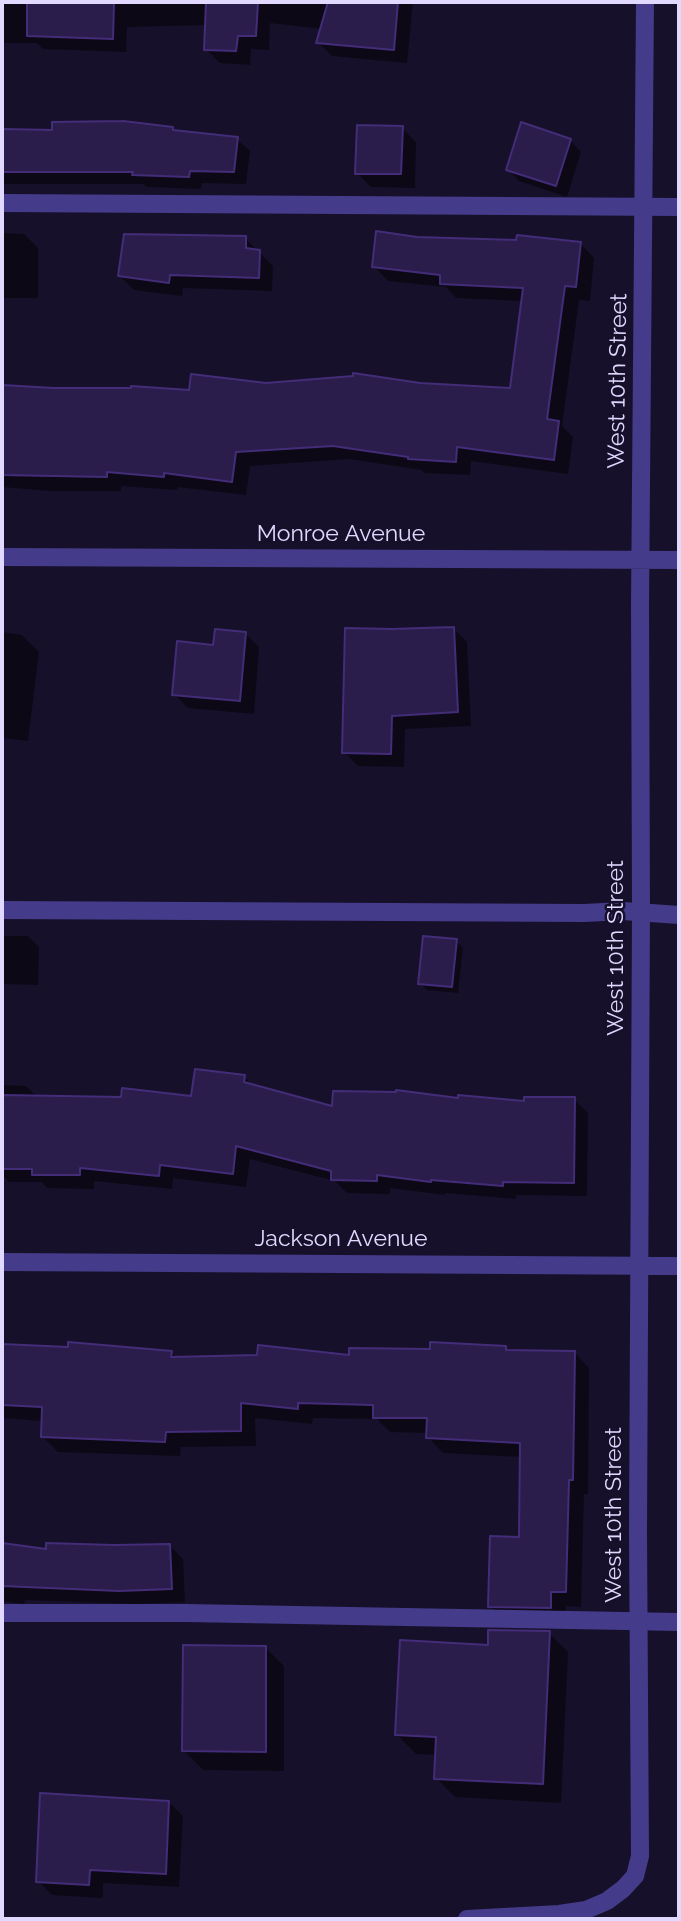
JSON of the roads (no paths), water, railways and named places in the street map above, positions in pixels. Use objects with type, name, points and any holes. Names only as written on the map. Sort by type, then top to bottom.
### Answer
[{"type":"street","name":"West 10th Street","points":[[467,1919],[586,1910],[607,1901],[623,1889],[635,1876],[640,1856],[640,560],[645,2]]},
{"type":"street","points":[[2,203],[679,207]]},
{"type":"street","name":"Monroe Avenue","points":[[2,557],[679,560]]},
{"type":"street","points":[[2,910],[641,911],[679,915]]},
{"type":"street","name":"Jackson Avenue","points":[[2,1262],[679,1266]]},
{"type":"street","points":[[2,1613],[679,1622]]}]
